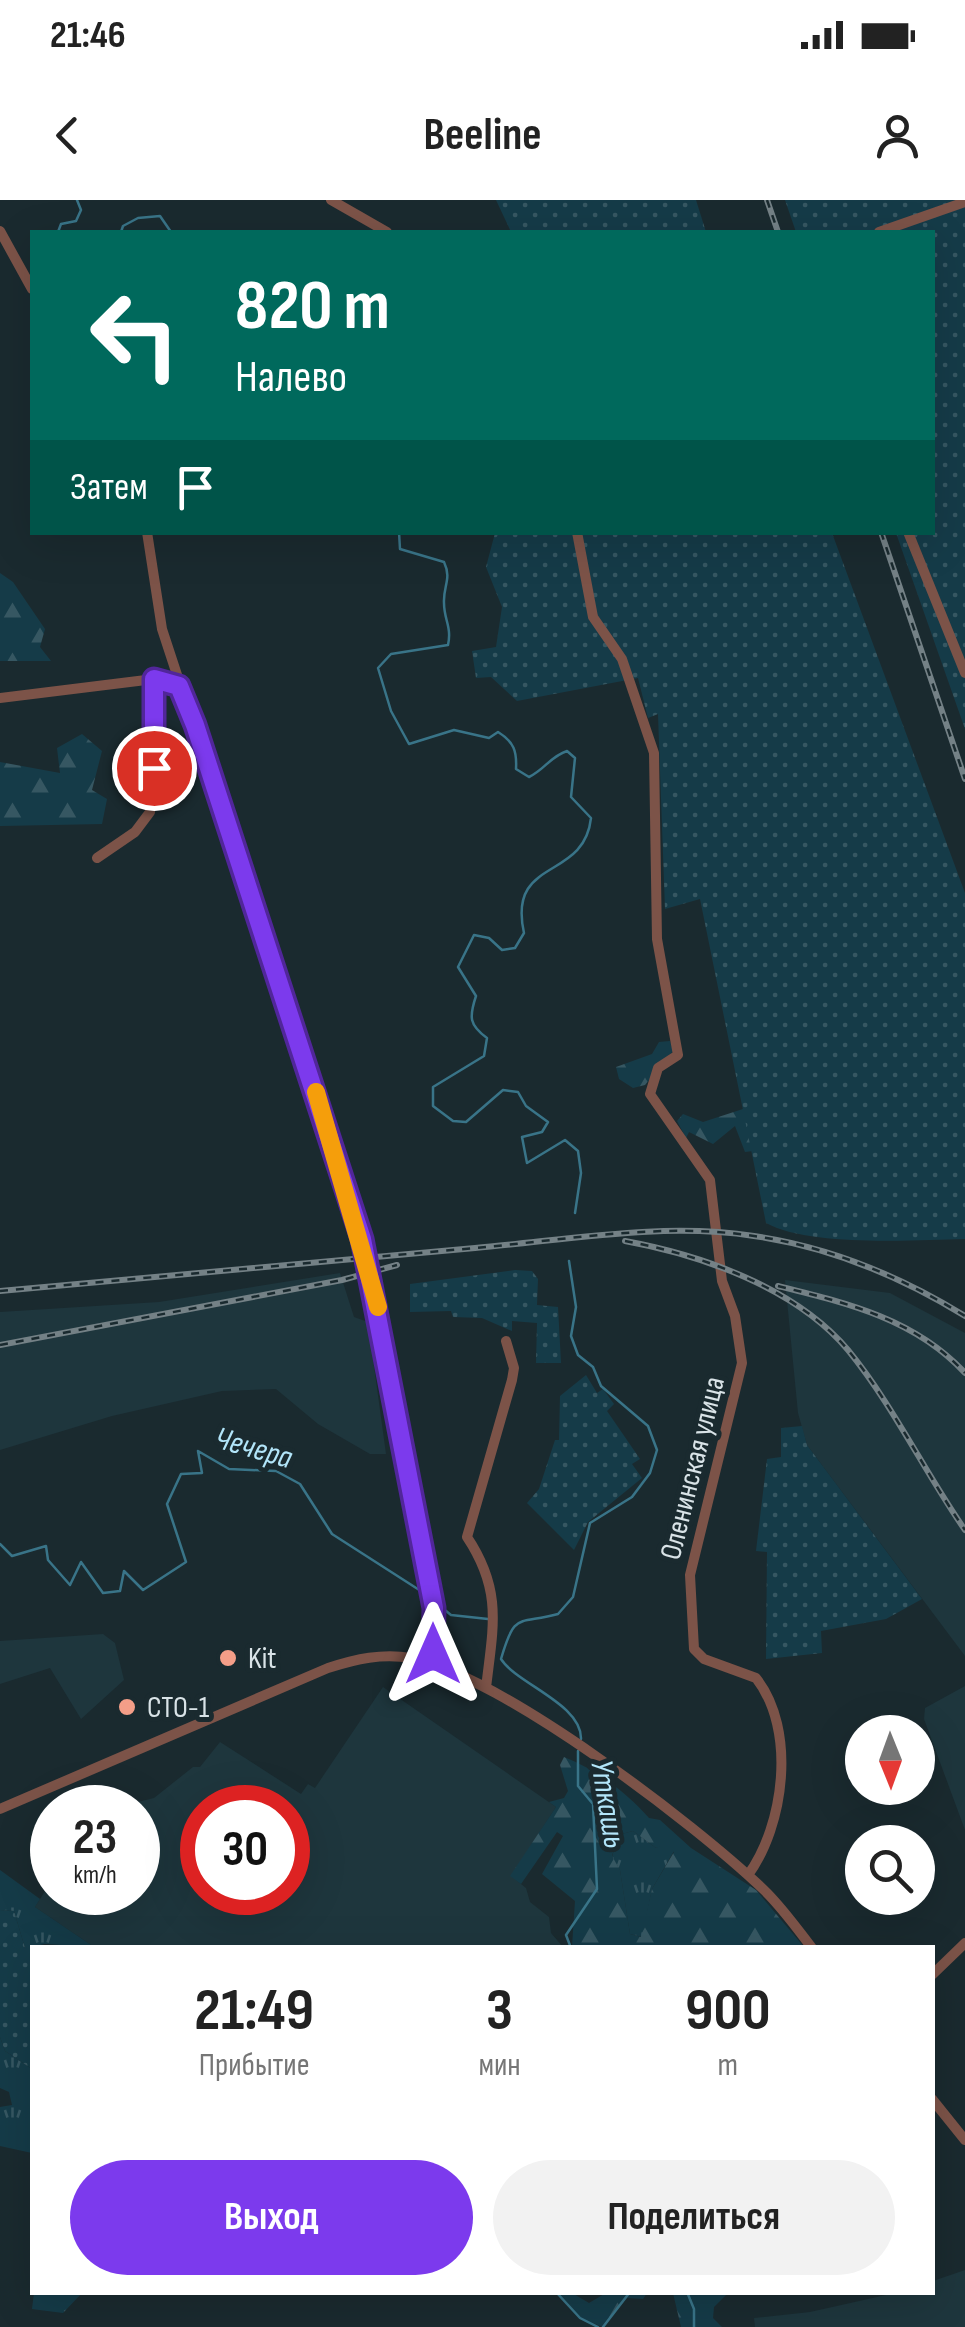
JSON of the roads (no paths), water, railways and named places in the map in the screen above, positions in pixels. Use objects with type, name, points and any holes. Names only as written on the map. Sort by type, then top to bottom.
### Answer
[{"type":"street","points":[[331,200],[384,230]]},
{"type":"street","points":[[886,230],[965,202]]},
{"type":"street","points":[[0,230],[30,285]]},
{"type":"street","points":[[147,535],[157,611],[362,1239],[434,1608],[430,1663]]},
{"type":"street","name":"Оленинская улица","points":[[578,535],[593,617],[622,659],[654,753],[657,939],[678,1054],[658,1068],[650,1094],[710,1180],[722,1281],[740,1341],[741,1384],[690,1575],[690,1614],[694,1649],[704,1659],[756,1678],[776,1733],[779,1805],[768,1844],[748,1875]]},
{"type":"street","points":[[909,535],[965,673]]},
{"type":"street","points":[[97,858],[135,832],[150,812],[158,679],[172,668],[172,656]]},
{"type":"street","points":[[0,698],[158,679],[172,681],[184,693]]},
{"type":"street","points":[[486,1688],[494,1594],[481,1558],[467,1537],[512,1380],[514,1368],[506,1341]]},
{"type":"street","points":[[0,1809],[328,1668],[386,1656],[430,1663],[486,1688],[601,1763],[748,1875],[809,1945]]},
{"type":"street","points":[[935,1972],[965,1943]]},
{"type":"street","points":[[935,2103],[965,2140]]},
{"type":"waterway","name":"Уткашь","points":[[59,230],[61,224],[76,221],[81,210],[77,200]]},
{"type":"waterway","name":"Уткашь","points":[[122,230],[138,218],[160,216],[170,230]]},
{"type":"waterway","points":[[399,535],[400,549],[444,562],[447,573],[444,603],[448,645],[391,654],[378,668],[391,711],[409,744],[454,730],[489,738],[498,732],[513,748],[516,769],[529,777],[567,751],[575,758],[571,797],[591,818],[585,838],[575,852],[526,892],[522,909],[524,933],[515,948],[502,950],[489,938],[474,935],[458,967],[476,996],[472,1020],[487,1038],[484,1056],[433,1087],[433,1106],[453,1121],[466,1122],[503,1090],[518,1092],[526,1106],[548,1122],[542,1132],[522,1137],[527,1163],[565,1140],[578,1151],[581,1173],[575,1213]]},
{"type":"waterway","name":"Уткашь","points":[[569,1261],[576,1307],[571,1336],[578,1355],[593,1367],[601,1386],[648,1426],[657,1450],[650,1473],[632,1497],[590,1523],[573,1597],[558,1614],[526,1620],[514,1627],[501,1659],[571,1715],[581,1739]]},
{"type":"waterway","name":"Чечера","points":[[0,1544],[12,1556],[46,1546],[48,1560],[70,1585],[81,1562],[103,1593],[120,1591],[124,1571],[143,1590],[186,1562],[167,1504],[181,1474],[202,1473],[198,1451],[229,1469],[276,1471],[300,1484],[332,1534],[424,1593]]},
{"type":"waterway","name":"Чечера","points":[[440,1606],[451,1615],[488,1619]]},
{"type":"waterway","name":"Уткашь","points":[[570,1945],[566,1935],[597,1889],[593,1804],[578,1786],[578,1751]]},
{"type":"waterway","name":"Уткашь","points":[[559,2295],[580,2318],[598,2327]]},
{"type":"waterway","name":"Уткашь","points":[[603,2327],[628,2295]]},
{"type":"waterway","name":"Уткашь","points":[[688,2295],[694,2309],[694,2327]]},
{"type":"railway","points":[[767,200],[777,230]]},
{"type":"railway","points":[[882,535],[965,779]]},
{"type":"railway","points":[[0,1291],[614,1234],[685,1231],[754,1236],[837,1256],[890,1276],[965,1316]]},
{"type":"railway","points":[[625,1241],[716,1265],[775,1292],[827,1328],[880,1393],[965,1530]]},
{"type":"railway","points":[[0,1345],[342,1280],[397,1265]]},
{"type":"railway","points":[[778,1286],[854,1307],[902,1326],[945,1354],[965,1373]]},
{"type":"place","name":"Kit","points":[[228,1658]]},
{"type":"place","name":"СТО-1","points":[[127,1707]]}]
